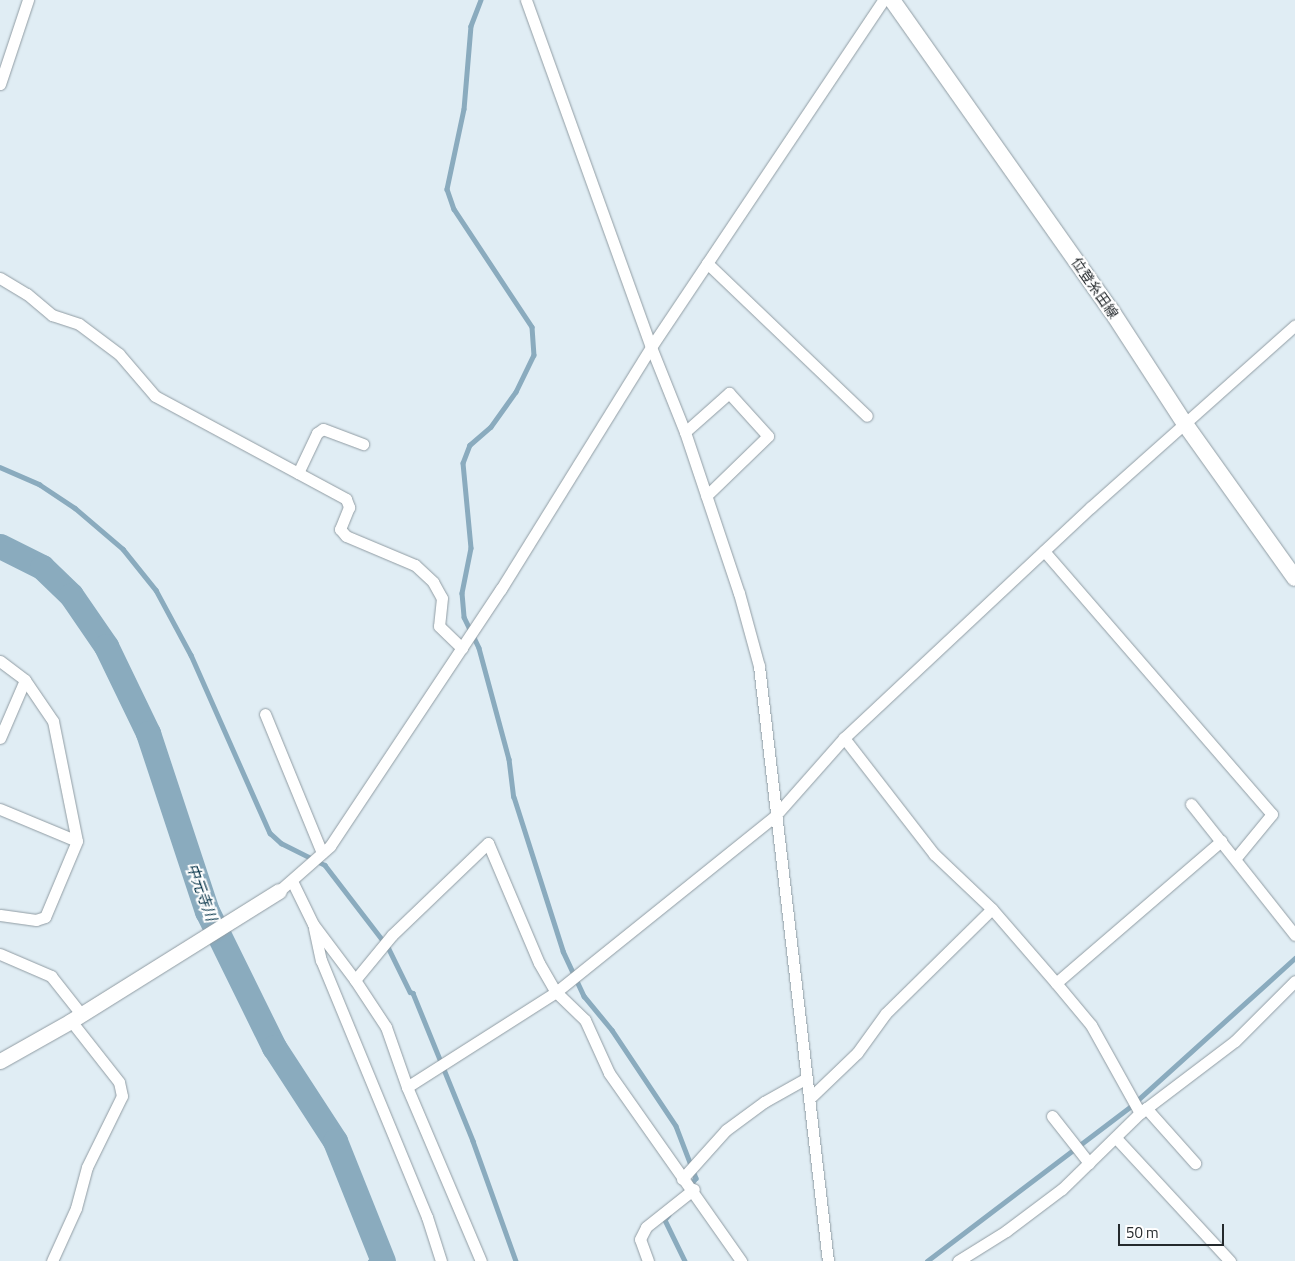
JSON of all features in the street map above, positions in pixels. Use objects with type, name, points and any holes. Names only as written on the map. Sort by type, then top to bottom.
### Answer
[{"type":"main road","name":"位登糸田線","points":[[892,0],[1111,310],[1185,424],[1295,578]]},
{"type":"street","points":[[0,84],[28,0]]},
{"type":"street","points":[[526,0],[651,347],[685,432],[759,666],[775,816],[788,895],[805,1079],[810,1098],[828,1261]]},
{"type":"street","points":[[0,1061],[76,1018],[279,891],[330,846],[462,648],[651,347],[882,0]]},
{"type":"street","points":[[707,263],[867,416]]},
{"type":"street","points":[[0,278],[27,294],[52,315],[79,324],[119,354],[155,396],[346,499],[349,507],[340,529],[346,536],[415,565],[433,582],[442,598],[439,626],[462,648]]},
{"type":"street","points":[[407,1087],[556,992],[775,816],[844,738],[1044,551],[1295,325]]},
{"type":"street","points":[[685,432],[729,393],[768,436],[706,496]]},
{"type":"street","points":[[298,473],[317,433],[323,429],[363,444]]},
{"type":"street","points":[[1044,551],[1272,814],[1235,859]]},
{"type":"street","points":[[0,661],[25,680],[53,721],[77,841],[45,917],[36,920],[0,915]]},
{"type":"street","points":[[0,738],[25,680]]},
{"type":"street","points":[[265,714],[322,854]]},
{"type":"street","points":[[844,738],[934,854],[992,909],[1091,1025],[1143,1110],[1195,1164]]},
{"type":"street","points":[[1191,804],[1295,935]]},
{"type":"street","points":[[0,809],[77,841]]},
{"type":"street","points":[[1056,983],[1221,842]]},
{"type":"street","points":[[355,980],[392,935],[488,843],[539,963],[556,992],[585,1020],[609,1073],[682,1179],[694,1189],[741,1261]]},
{"type":"street","points":[[292,881],[313,924],[355,980],[386,1027],[407,1087],[481,1261]]},
{"type":"street","points":[[810,1098],[857,1053],[886,1013],[992,909]]},
{"type":"street","points":[[313,924],[321,960],[427,1218],[441,1261]]},
{"type":"street","points":[[0,954],[51,976],[76,1018],[119,1082],[122,1096],[87,1167],[76,1208],[52,1261]]},
{"type":"street","points":[[958,1261],[1013,1226],[1062,1189],[1143,1110],[1235,1041],[1295,982]]},
{"type":"street","points":[[682,1179],[726,1130],[764,1102],[805,1079]]},
{"type":"street","points":[[1052,1116],[1090,1163]]},
{"type":"street","points":[[1116,1138],[1230,1261]]},
{"type":"street","points":[[648,1261],[640,1239],[646,1227],[694,1189]]},
{"type":"waterway","points":[[481,0],[471,26],[464,109],[447,189],[454,209],[532,327],[534,355],[516,392],[491,427],[470,445],[463,463],[471,548],[462,593],[464,617],[479,648],[509,759],[514,797],[563,951],[584,996],[612,1030],[676,1126],[696,1178],[690,1187]]},
{"type":"waterway","points":[[0,467],[39,484],[75,508],[123,549],[156,590],[191,655],[270,833],[281,843],[325,865],[388,947],[410,992],[413,993],[473,1141],[516,1261]]},
{"type":"waterway","name":"中元寺川","points":[[0,546],[42,567],[71,595],[106,646],[148,733],[207,911],[274,1047],[335,1141],[383,1261]]},
{"type":"waterway","points":[[927,1261],[1130,1107],[1295,958]]},
{"type":"waterway","points":[[669,1215],[665,1220],[685,1261]]},
{"type":"waterway","points":[[370,1261],[381,1253]]}]
